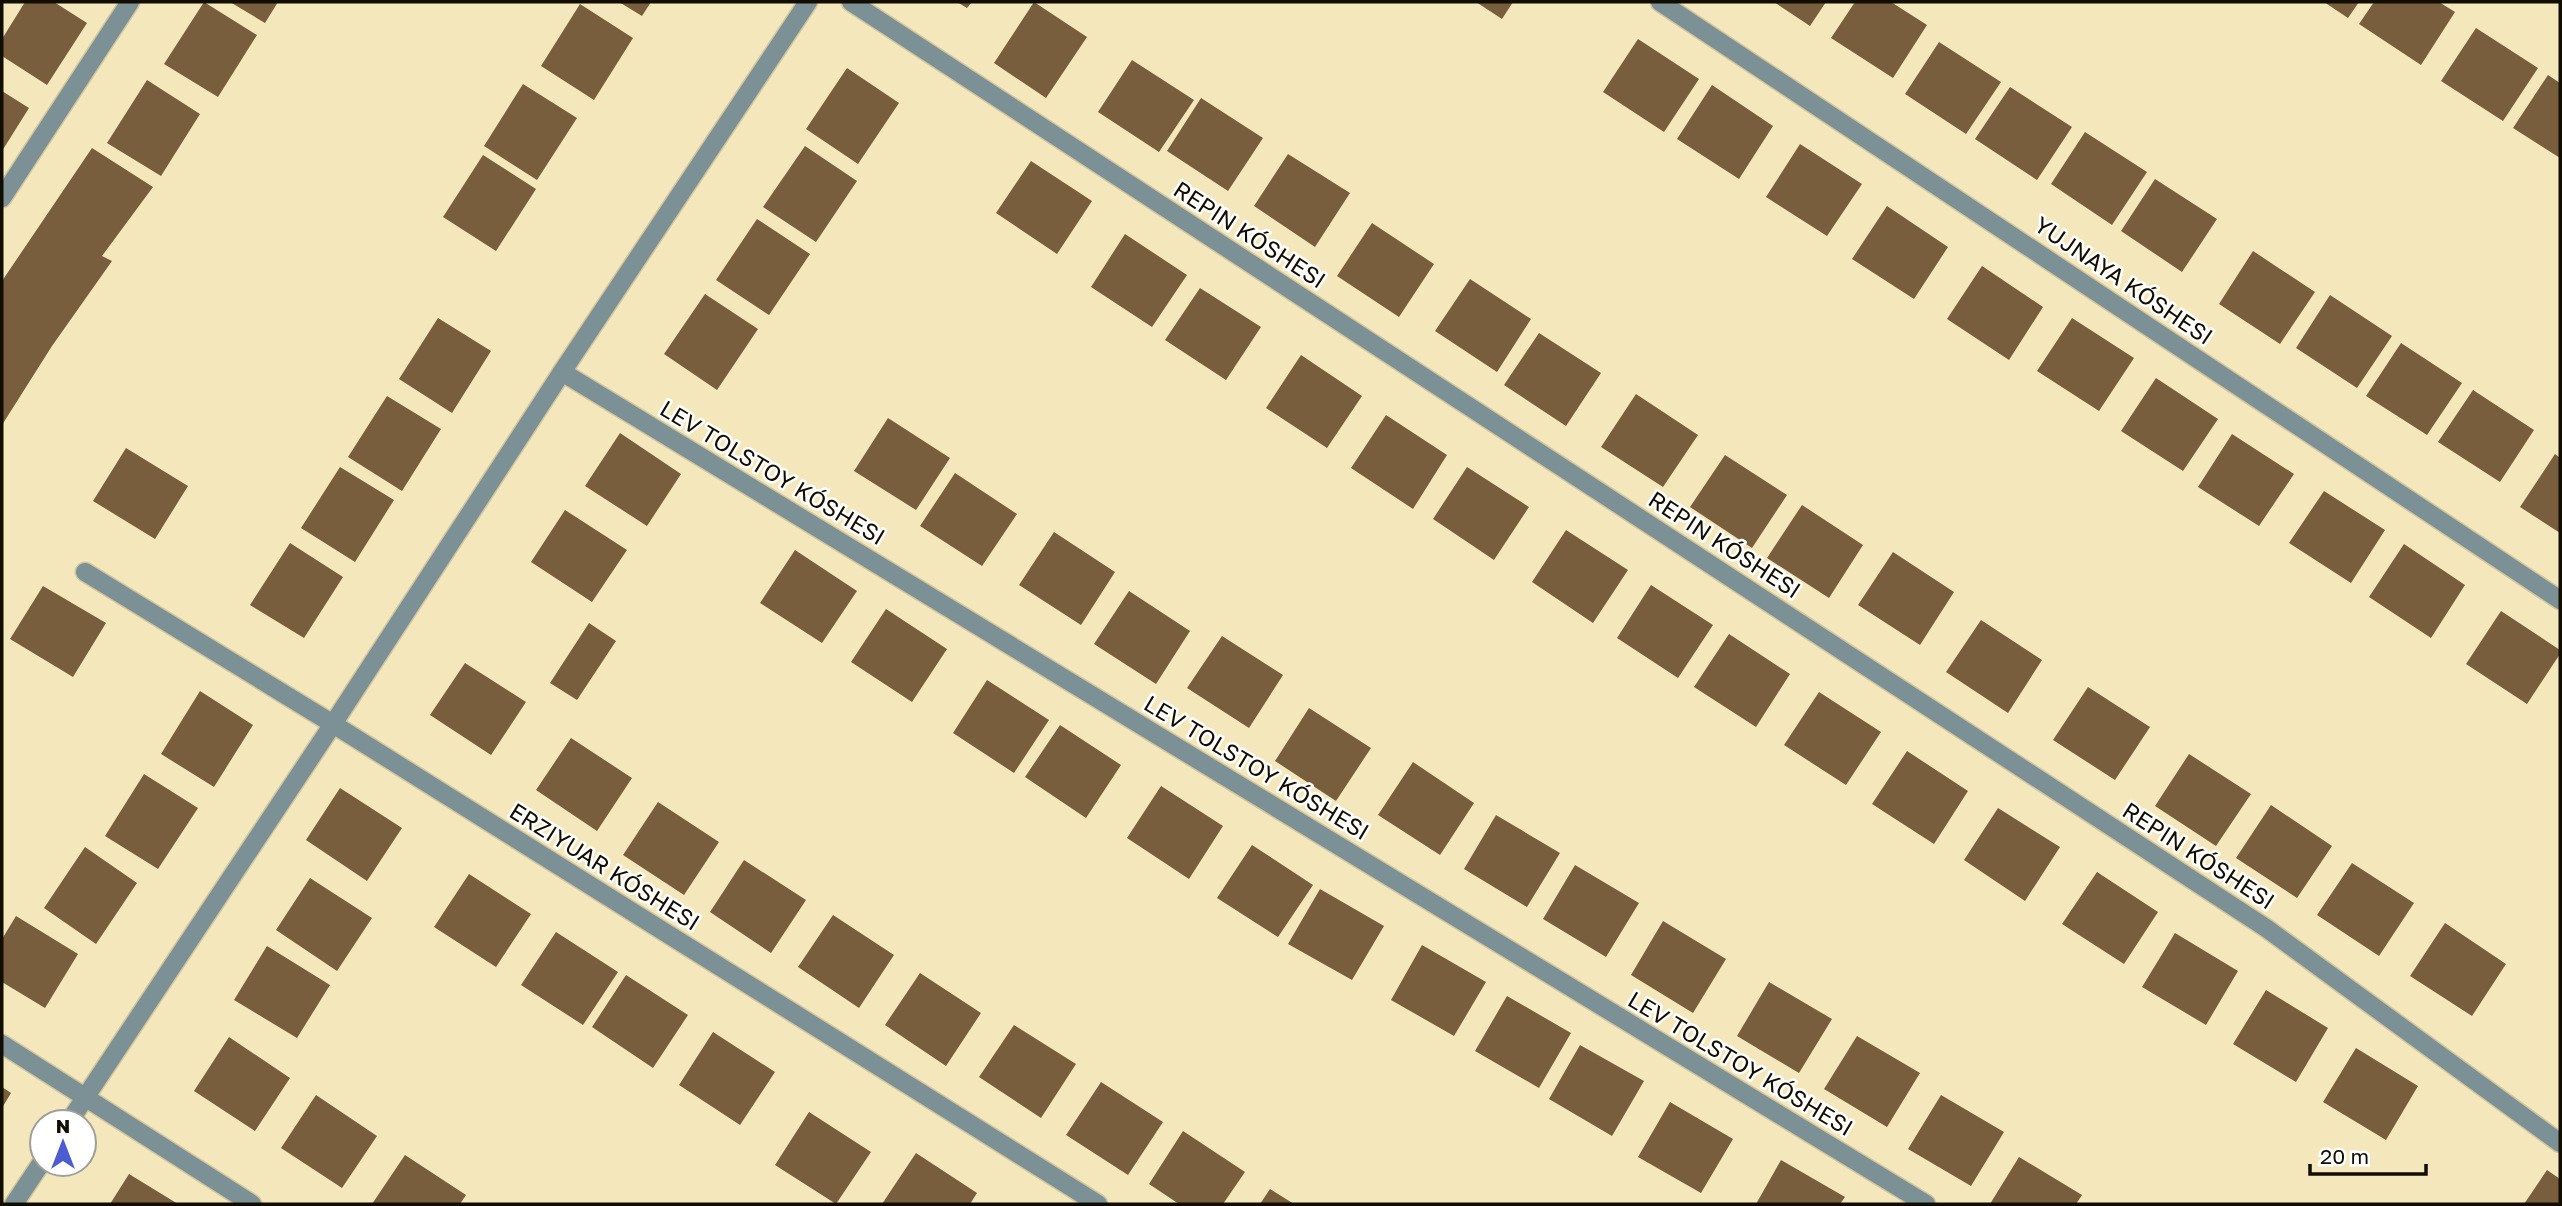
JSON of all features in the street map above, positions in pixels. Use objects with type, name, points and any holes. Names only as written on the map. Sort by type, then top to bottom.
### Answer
[{"type":"street","points":[[2,198],[130,2]]},
{"type":"street","points":[[79,1108],[808,2]]},
{"type":"street","name":"REPIN KÓSHESI","points":[[851,2],[2266,928],[2560,1143]]},
{"type":"street","name":"YUJNAYA KÓSHESI","points":[[1660,2],[2560,600]]},
{"type":"street","name":"LEV TOLSTOY KÓSHESI","points":[[562,372],[1926,1204]]},
{"type":"street","name":"ERZIYUAR KÓSHESI","points":[[85,572],[333,724],[1098,1204]]},
{"type":"street","points":[[2,1044],[253,1204]]},
{"type":"street","points":[[14,1204],[32,1178]]},
{"type":"building","points":[[25,2],[54,2],[87,23],[47,85],[2,56],[2,39]]},
{"type":"building","points":[[204,2],[257,35],[218,97],[164,64]]},
{"type":"building","points":[[230,2],[278,2],[265,23]]},
{"type":"building","points":[[619,2],[651,2],[642,16]]},
{"type":"building","points":[[957,2],[972,2],[967,8]]},
{"type":"building","points":[[1034,2],[1087,37],[1046,98],[994,63]]},
{"type":"building","points":[[1476,2],[1513,2],[1502,19]]},
{"type":"building","points":[[1774,2],[1826,2],[1810,26]]},
{"type":"building","points":[[1855,2],[1891,2],[1927,25],[1893,78],[1831,38]]},
{"type":"building","points":[[2324,2],[2359,2],[2348,18]]},
{"type":"building","points":[[2374,2],[2439,2],[2455,12],[2421,65],[2359,24]]},
{"type":"building","points":[[580,4],[633,38],[594,100],[541,66]]},
{"type":"building","points":[[2476,28],[2538,68],[2503,121],[2441,81]]},
{"type":"building","points":[[1638,39],[1699,79],[1664,132],[1603,92]]},
{"type":"building","points":[[1939,42],[2001,82],[1966,134],[1905,94]]},
{"type":"building","points":[[1132,60],[1194,100],[1159,152],[1098,112]]},
{"type":"building","points":[[847,68],[899,103],[858,164],[806,129]]},
{"type":"building","points":[[2548,75],[2560,83],[2560,158],[2513,128]]},
{"type":"building","points":[[147,80],[200,114],[161,176],[107,143]]},
{"type":"building","points":[[523,84],[577,118],[537,180],[484,146]]},
{"type":"building","points":[[1712,85],[1773,126],[1739,179],[1677,139]]},
{"type":"building","points":[[2010,87],[2072,127],[2037,180],[1975,139]]},
{"type":"building","points":[[2,91],[29,108],[2,151]]},
{"type":"building","points":[[1201,98],[1263,138],[1228,191],[1167,151]]},
{"type":"building","points":[[2085,132],[2147,172],[2112,225],[2051,184]]},
{"type":"building","points":[[1800,144],[1862,184],[1827,236],[1766,197]]},
{"type":"building","points":[[805,146],[857,181],[816,242],[763,207]]},
{"type":"building","points":[[92,148],[153,187],[102,256],[112,261],[52,346],[2,425],[2,281]]},
{"type":"building","points":[[1288,154],[1350,193],[1315,247],[1254,206]]},
{"type":"building","points":[[483,155],[536,189],[496,251],[443,217]]},
{"type":"building","points":[[1031,161],[1092,201],[1057,254],[996,213]]},
{"type":"building","points":[[2155,179],[2217,219],[2182,272],[2121,231]]},
{"type":"building","points":[[1887,206],[1948,247],[1914,299],[1852,259]]},
{"type":"building","points":[[757,219],[810,254],[769,315],[716,280]]},
{"type":"building","points":[[1372,223],[1434,264],[1399,317],[1337,276]]},
{"type":"building","points":[[1125,234],[1187,275],[1152,327],[1091,287]]},
{"type":"building","points":[[2253,251],[2315,292],[2280,344],[2219,304]]},
{"type":"building","points":[[1982,266],[2043,307],[2009,360],[1947,319]]},
{"type":"building","points":[[1470,279],[1531,319],[1497,372],[1435,331]]},
{"type":"building","points":[[1200,288],[1261,327],[1226,380],[1165,340]]},
{"type":"building","points":[[705,294],[758,329],[717,390],[664,354]]},
{"type":"building","points":[[2330,295],[2392,336],[2357,388],[2296,348]]},
{"type":"building","points":[[438,318],[491,351],[452,413],[399,379]]},
{"type":"building","points":[[2072,318],[2134,358],[2099,411],[2037,371]]},
{"type":"building","points":[[1539,333],[1601,373],[1566,426],[1504,385]]},
{"type":"building","points":[[2401,343],[2462,383],[2427,435],[2366,396]]},
{"type":"building","points":[[1301,355],[1362,396],[1327,448],[1266,408]]},
{"type":"building","points":[[2156,378],[2218,419],[2183,471],[2121,431]]},
{"type":"building","points":[[2473,390],[2534,430],[2500,482],[2438,442]]},
{"type":"building","points":[[1636,394],[1698,435],[1663,487],[1601,447]]},
{"type":"building","points":[[387,396],[441,429],[402,491],[348,457]]},
{"type":"building","points":[[1386,415],[1447,455],[1413,509],[1351,468]]},
{"type":"building","points":[[888,418],[950,458],[916,510],[854,471]]},
{"type":"building","points":[[620,433],[681,474],[647,526],[585,486]]},
{"type":"building","points":[[2232,434],[2294,474],[2259,526],[2198,487]]},
{"type":"building","points":[[126,448],[188,486],[155,539],[93,501]]},
{"type":"building","points":[[2555,454],[2560,458],[2560,533],[2520,507]]},
{"type":"building","points":[[1725,455],[1787,495],[1752,548],[1690,507]]},
{"type":"building","points":[[340,467],[394,500],[355,562],[301,528]]},
{"type":"building","points":[[1467,467],[1529,507],[1494,560],[1433,519]]},
{"type":"building","points":[[955,473],[1017,514],[982,566],[920,526]]},
{"type":"building","points":[[2324,491],[2385,530],[2351,583],[2289,543]]},
{"type":"building","points":[[1802,505],[1863,545],[1829,598],[1767,558]]},
{"type":"building","points":[[565,510],[627,550],[592,602],[531,562]]},
{"type":"building","points":[[1566,530],[1628,570],[1593,623],[1532,582]]},
{"type":"building","points":[[1054,532],[1115,572],[1081,625],[1019,585]]},
{"type":"building","points":[[290,543],[343,577],[304,638],[250,605]]},
{"type":"building","points":[[2404,544],[2465,585],[2431,638],[2369,597]]},
{"type":"building","points":[[795,550],[857,591],[822,643],[760,603]]},
{"type":"building","points":[[1893,552],[1954,592],[1920,645],[1858,605]]},
{"type":"building","points":[[1651,585],[1713,625],[1678,678],[1617,638]]},
{"type":"building","points":[[43,586],[106,623],[73,677],[10,639]]},
{"type":"building","points":[[1129,591],[1190,631],[1156,684],[1094,644]]},
{"type":"building","points":[[886,609],[947,649],[912,702],[851,662]]},
{"type":"building","points":[[2501,611],[2560,650],[2527,704],[2466,664]]},
{"type":"building","points":[[1981,620],[2042,660],[2008,713],[1946,672]]},
{"type":"building","points":[[589,623],[616,641],[577,700],[550,683]]},
{"type":"building","points":[[1729,634],[1790,674],[1756,727],[1694,687]]},
{"type":"building","points":[[1222,636],[1283,675],[1249,728],[1187,688]]},
{"type":"building","points":[[465,663],[526,702],[491,755],[430,715]]},
{"type":"building","points":[[987,680],[1049,720],[1014,773],[953,733]]},
{"type":"building","points":[[2088,687],[2150,727],[2115,780],[2053,740]]},
{"type":"building","points":[[200,691],[253,725],[214,787],[161,754]]},
{"type":"building","points":[[1819,692],[1881,732],[1846,785],[1784,745]]},
{"type":"building","points":[[1309,708],[1371,748],[1336,801],[1275,761]]},
{"type":"building","points":[[1060,725],[1121,765],[1086,818],[1025,777]]},
{"type":"building","points":[[571,738],[632,778],[597,831],[536,790]]},
{"type":"building","points":[[1907,751],[1968,791],[1934,844],[1872,804]]},
{"type":"building","points":[[2189,754],[2251,794],[2216,846],[2155,806]]},
{"type":"building","points":[[1413,762],[1474,803],[1440,855],[1378,815]]},
{"type":"building","points":[[144,774],[198,808],[158,869],[105,836]]},
{"type":"building","points":[[1161,786],[1223,826],[1189,879],[1127,838]]},
{"type":"building","points":[[340,788],[402,828],[367,881],[306,840]]},
{"type":"building","points":[[658,802],[719,842],[684,895],[623,855]]},
{"type":"building","points":[[2271,805],[2332,846],[2297,898],[2236,858]]},
{"type":"building","points":[[1998,808],[2060,847],[2025,901],[1964,860]]},
{"type":"building","points":[[1496,815],[1560,853],[1527,907],[1464,869]]},
{"type":"building","points":[[1252,845],[1313,885],[1278,937],[1217,898]]},
{"type":"building","points":[[85,847],[137,883],[96,944],[44,908]]},
{"type":"building","points":[[744,860],[806,900],[771,953],[710,912]]},
{"type":"building","points":[[2352,863],[2414,903],[2379,956],[2317,915]]},
{"type":"building","points":[[1575,865],[1639,903],[1606,957],[1543,919]]},
{"type":"building","points":[[2097,872],[2158,912],[2124,964],[2062,924]]},
{"type":"building","points":[[469,874],[531,914],[496,967],[434,927]]},
{"type":"building","points":[[310,878],[372,918],[337,971],[276,930]]},
{"type":"building","points":[[1320,889],[1384,926],[1352,980],[1288,944]]},
{"type":"building","points":[[833,915],[894,955],[859,1008],[798,967]]},
{"type":"building","points":[[16,916],[78,954],[45,1008],[2,982],[2,939]]},
{"type":"building","points":[[1663,921],[1726,959],[1693,1013],[1631,975]]},
{"type":"building","points":[[2445,923],[2506,964],[2472,1016],[2410,976]]},
{"type":"building","points":[[556,932],[618,972],[583,1025],[521,985]]},
{"type":"building","points":[[2175,933],[2238,971],[2206,1025],[2142,987]]},
{"type":"building","points":[[1422,945],[1486,982],[1454,1036],[1391,1000]]},
{"type":"building","points":[[267,946],[330,985],[297,1038],[234,1000]]},
{"type":"building","points":[[920,973],[981,1013],[946,1066],[885,1025]]},
{"type":"building","points":[[626,975],[688,1015],[653,1068],[592,1027]]},
{"type":"building","points":[[1769,982],[1832,1019],[1799,1073],[1737,1036]]},
{"type":"building","points":[[2266,990],[2328,1028],[2296,1082],[2233,1044]]},
{"type":"building","points":[[1507,996],[1571,1033],[1539,1088],[1475,1051]]},
{"type":"building","points":[[1014,1025],[1076,1064],[1041,1118],[979,1077]]},
{"type":"building","points":[[713,1032],[775,1072],[740,1125],[679,1085]]},
{"type":"building","points":[[1857,1036],[1920,1073],[1887,1127],[1824,1089]]},
{"type":"building","points":[[229,1037],[290,1078],[255,1131],[194,1091]]},
{"type":"building","points":[[1580,1045],[1644,1081],[1612,1136],[1549,1099]]},
{"type":"building","points":[[2356,1048],[2418,1086],[2386,1140],[2323,1102]]},
{"type":"building","points":[[1101,1082],[1163,1122],[1128,1175],[1066,1135]]},
{"type":"building","points":[[2,1087],[11,1093],[2,1108]]},
{"type":"building","points":[[316,1095],[377,1136],[342,1188],[281,1148]]},
{"type":"building","points":[[1941,1095],[2004,1132],[1971,1186],[1908,1149]]},
{"type":"building","points":[[1670,1102],[1733,1139],[1701,1193],[1638,1157]]},
{"type":"building","points":[[809,1112],[871,1152],[836,1204],[775,1165]]},
{"type":"building","points":[[1183,1131],[1245,1172],[1223,1204],[1179,1204],[1149,1184]]},
{"type":"building","points":[[916,1153],[977,1193],[970,1204],[882,1204]]},
{"type":"building","points":[[405,1155],[466,1195],[460,1204],[372,1204]]},
{"type":"building","points":[[2019,1157],[2082,1195],[2076,1204],[1990,1204]]},
{"type":"building","points":[[1781,1160],[1845,1197],[1840,1204],[1756,1204]]},
{"type":"building","points":[[2547,1170],[2560,1179],[2560,1204],[2524,1204]]},
{"type":"building","points":[[129,1174],[178,1204],[110,1204]]},
{"type":"building","points":[[1270,1189],[1294,1204],[1260,1204]]}]
